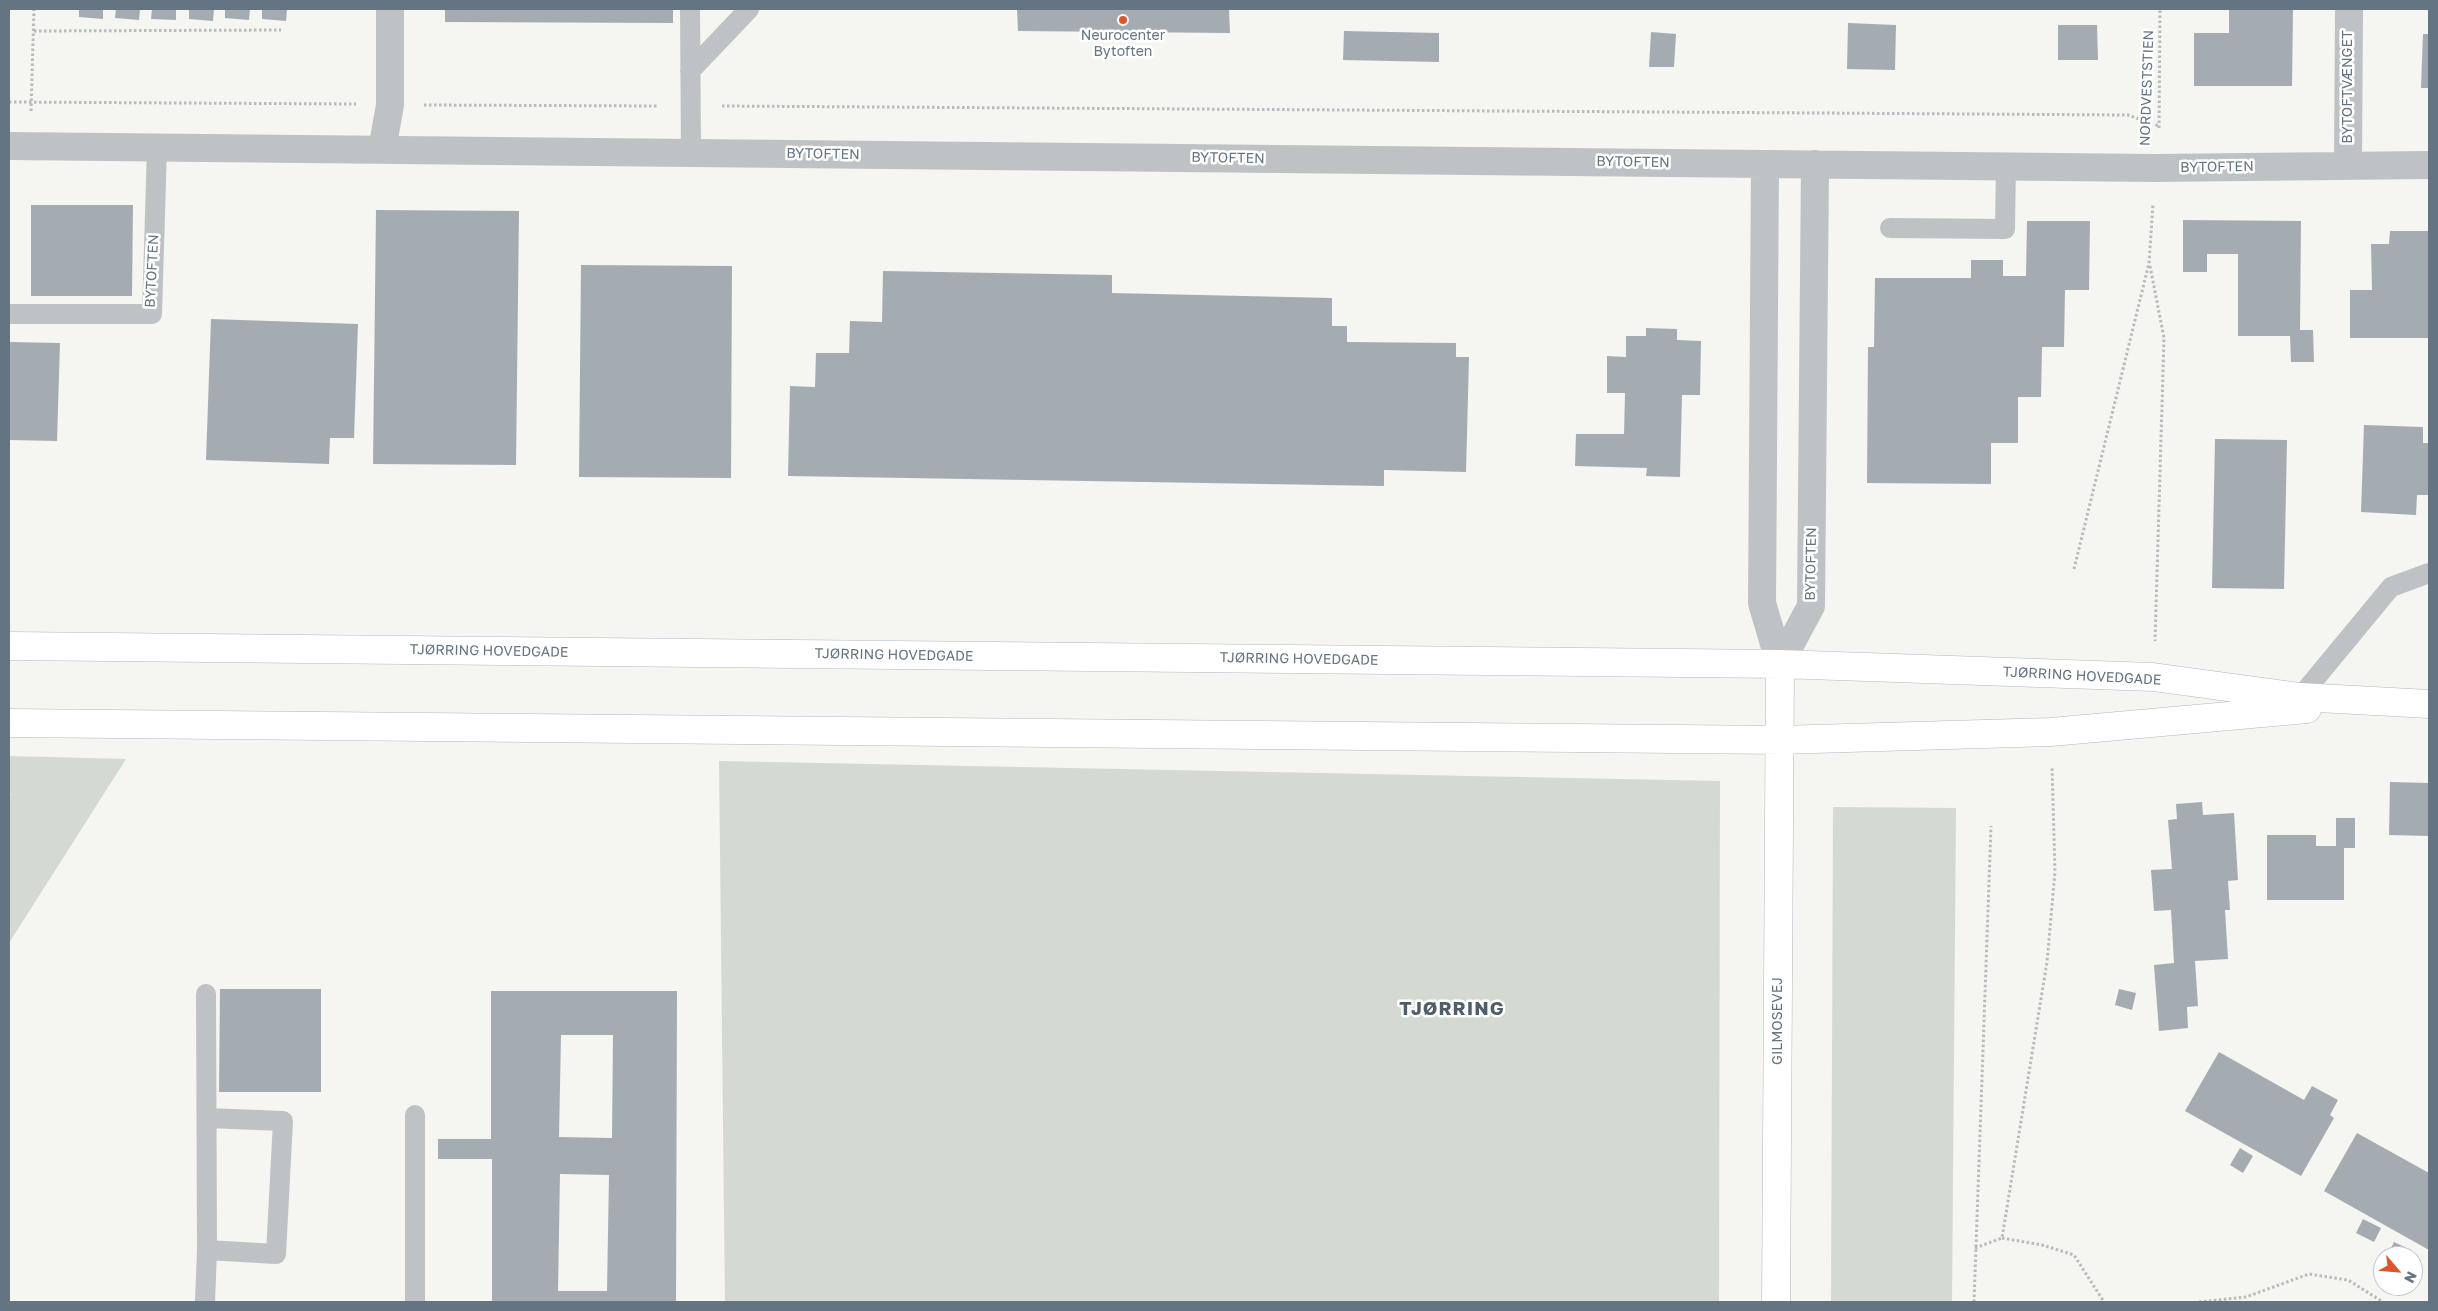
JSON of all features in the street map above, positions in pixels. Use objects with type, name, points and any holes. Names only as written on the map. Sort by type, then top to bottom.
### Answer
[{"type":"main road","name":"TJØRRING HOVEDGADE","points":[[9,646],[1780,664],[2153,677],[2300,697],[2429,704]]},
{"type":"main road","points":[[1780,664],[1780,740]]},
{"type":"main road","name":"TJØRRING HOVEDGADE","points":[[9,723],[1780,740],[2050,732],[2383,703]]},
{"type":"main road","name":"GILMOSEVEJ","points":[[1776,1302],[1780,740]]},
{"type":"street","points":[[382,150],[390,105],[390,9]]},
{"type":"street","name":"BYTOFTVÆNGET","points":[[2348,165],[2349,9]]},
{"type":"street","name":"BYTOFTEN","points":[[21,146],[2154,168],[2429,164]]},
{"type":"street","points":[[1765,164],[1762,603],[1780,664]]},
{"type":"street","name":"BYTOFTEN","points":[[1780,664],[1810,606],[1815,164]]},
{"type":"lane","points":[[690,9],[691,153]]},
{"type":"lane","points":[[690,71],[749,9]]},
{"type":"lane","name":"BYTOFTEN","points":[[9,314],[152,314],[157,148]]},
{"type":"lane","points":[[1890,228],[2005,229],[2006,166]]},
{"type":"lane","points":[[2300,697],[2391,587],[2429,573]]},
{"type":"lane","points":[[205,1302],[207,1250],[206,994]]},
{"type":"lane","points":[[415,1115],[416,1302]]},
{"type":"lane","points":[[206,1118],[283,1121],[276,1254],[207,1250]]},
{"type":"path","points":[[21,146],[31,102],[34,9]]},
{"type":"path","name":"NORDVESTSTIEN","points":[[2150,263],[2154,168],[2159,126],[2160,9]]},
{"type":"path","points":[[34,31],[281,30]]},
{"type":"path","points":[[9,102],[2128,115],[2159,126]]},
{"type":"path","points":[[2074,569],[2150,263]]},
{"type":"path","points":[[2150,263],[2164,338],[2153,677]]},
{"type":"path","points":[[2002,1238],[2047,962],[2055,872],[2050,732]]},
{"type":"path","points":[[1974,1302],[1991,826]]},
{"type":"path","points":[[1975,1248],[2002,1238],[2042,1245],[2074,1255],[2104,1302]]},
{"type":"path","points":[[2199,1302],[2246,1297],[2310,1274],[2348,1280],[2383,1302]]},
{"type":"shaded area","points":[[9,756],[126,759],[9,943],[9,797],[11,794],[9,793]]},
{"type":"shaded area","points":[[719,761],[1720,781],[1719,1302],[725,1302]]},
{"type":"shaded area","points":[[1833,807],[1956,808],[1952,1302],[1831,1302]]},
{"type":"building","points":[[79,9],[103,9],[103,19],[79,17]]},
{"type":"building","points":[[116,9],[140,9],[139,20],[115,18]]},
{"type":"building","points":[[152,9],[176,9],[176,20],[151,19]]},
{"type":"building","points":[[189,9],[214,9],[213,21],[189,19]]},
{"type":"building","points":[[225,9],[250,9],[249,20],[225,18]]},
{"type":"building","points":[[262,9],[287,9],[286,21],[262,19]]},
{"type":"building","points":[[445,9],[673,9],[673,23],[445,22]]},
{"type":"building","name":"Neurocenter Bytoften","points":[[1017,9],[1229,9],[1230,33],[1018,31]]},
{"type":"building","points":[[2229,9],[2293,9],[2292,86],[2194,86],[2194,33],[2229,33]]},
{"type":"building","points":[[1848,23],[1896,25],[1895,70],[1847,69]]},
{"type":"building","points":[[2058,25],[2097,25],[2098,60],[2058,60]]},
{"type":"building","points":[[1344,31],[1439,33],[1439,62],[1343,60]]},
{"type":"building","points":[[1651,32],[1676,34],[1674,67],[1649,67]]},
{"type":"building","points":[[2423,34],[2429,34],[2429,88],[2421,88]]},
{"type":"building","points":[[31,205],[133,205],[132,296],[31,296]]},
{"type":"building","points":[[376,210],[519,211],[516,465],[373,464]]},
{"type":"building","points":[[2183,220],[2301,221],[2300,330],[2313,330],[2314,362],[2291,362],[2290,336],[2238,336],[2238,254],[2207,254],[2207,272],[2183,272]]},
{"type":"building","points":[[2027,221],[2090,221],[2089,290],[2065,290],[2064,347],[2042,347],[2041,397],[2018,397],[2018,443],[1991,443],[1991,484],[1867,483],[1868,347],[1874,347],[1875,278],[1971,278],[1971,260],[2003,260],[2003,276],[2026,276]]},
{"type":"building","points":[[2390,231],[2429,231],[2429,338],[2350,338],[2350,290],[2372,290],[2371,244],[2389,244]]},
{"type":"building","points":[[581,265],[732,266],[731,478],[579,477]]},
{"type":"building","points":[[883,271],[1112,275],[1112,293],[1332,298],[1332,326],[1347,326],[1347,342],[1456,343],[1456,357],[1469,357],[1466,472],[1384,470],[1384,486],[788,476],[790,386],[815,387],[816,353],[849,353],[850,321],[882,322]]},
{"type":"building","points":[[211,319],[358,324],[354,438],[330,438],[329,464],[206,460]]},
{"type":"building","points":[[1646,328],[1677,329],[1677,340],[1701,341],[1700,395],[1682,395],[1680,477],[1646,476],[1647,468],[1575,466],[1576,434],[1624,434],[1625,393],[1607,393],[1607,356],[1626,357],[1626,336],[1646,336]]},
{"type":"building","points":[[9,342],[60,343],[57,441],[9,440]]},
{"type":"building","points":[[2364,425],[2423,427],[2423,443],[2429,443],[2429,495],[2417,495],[2416,515],[2361,512]]},
{"type":"building","points":[[2215,439],[2287,440],[2284,589],[2212,588]]},
{"type":"building","points":[[2390,782],[2429,783],[2429,836],[2389,835]]},
{"type":"building","points":[[2202,802],[2203,815],[2234,813],[2238,880],[2228,881],[2230,910],[2225,910],[2228,959],[2195,961],[2198,1006],[2187,1007],[2188,1028],[2159,1031],[2154,965],[2174,963],[2171,910],[2154,911],[2151,870],[2172,869],[2168,820],[2177,819],[2176,804]]},
{"type":"building","points":[[2336,818],[2355,818],[2355,848],[2344,848],[2344,900],[2267,900],[2267,835],[2316,835],[2316,846],[2336,846]]},
{"type":"building","points":[[220,989],[321,989],[321,1092],[219,1092]]},
{"type":"building","points":[[2119,989],[2136,993],[2132,1010],[2115,1005]]},
{"type":"building","points":[[491,991],[677,991],[676,1302],[492,1302],[492,1159],[438,1159],[438,1139],[491,1139]],"holes":[[[561,1035],[613,1035],[612,1138],[559,1137]],[[560,1174],[609,1175],[607,1291],[558,1291]]]},
{"type":"building","points":[[2219,1052],[2304,1100],[2312,1086],[2338,1100],[2330,1115],[2334,1118],[2301,1176],[2185,1111]]},
{"type":"building","points":[[2357,1133],[2429,1173],[2429,1250],[2423,1246],[2324,1191]]},
{"type":"building","points":[[2240,1148],[2253,1156],[2243,1173],[2230,1165]]},
{"type":"building","points":[[2363,1219],[2381,1228],[2374,1242],[2356,1233]]},
{"type":"building","points":[[2394,1242],[2402,1246],[2392,1246]]},
{"type":"place","name":"Neurocenter Bytoften","points":[[1123,20]]},
{"type":"district","name":"TJØRRING","points":[[1452,1009]]}]
